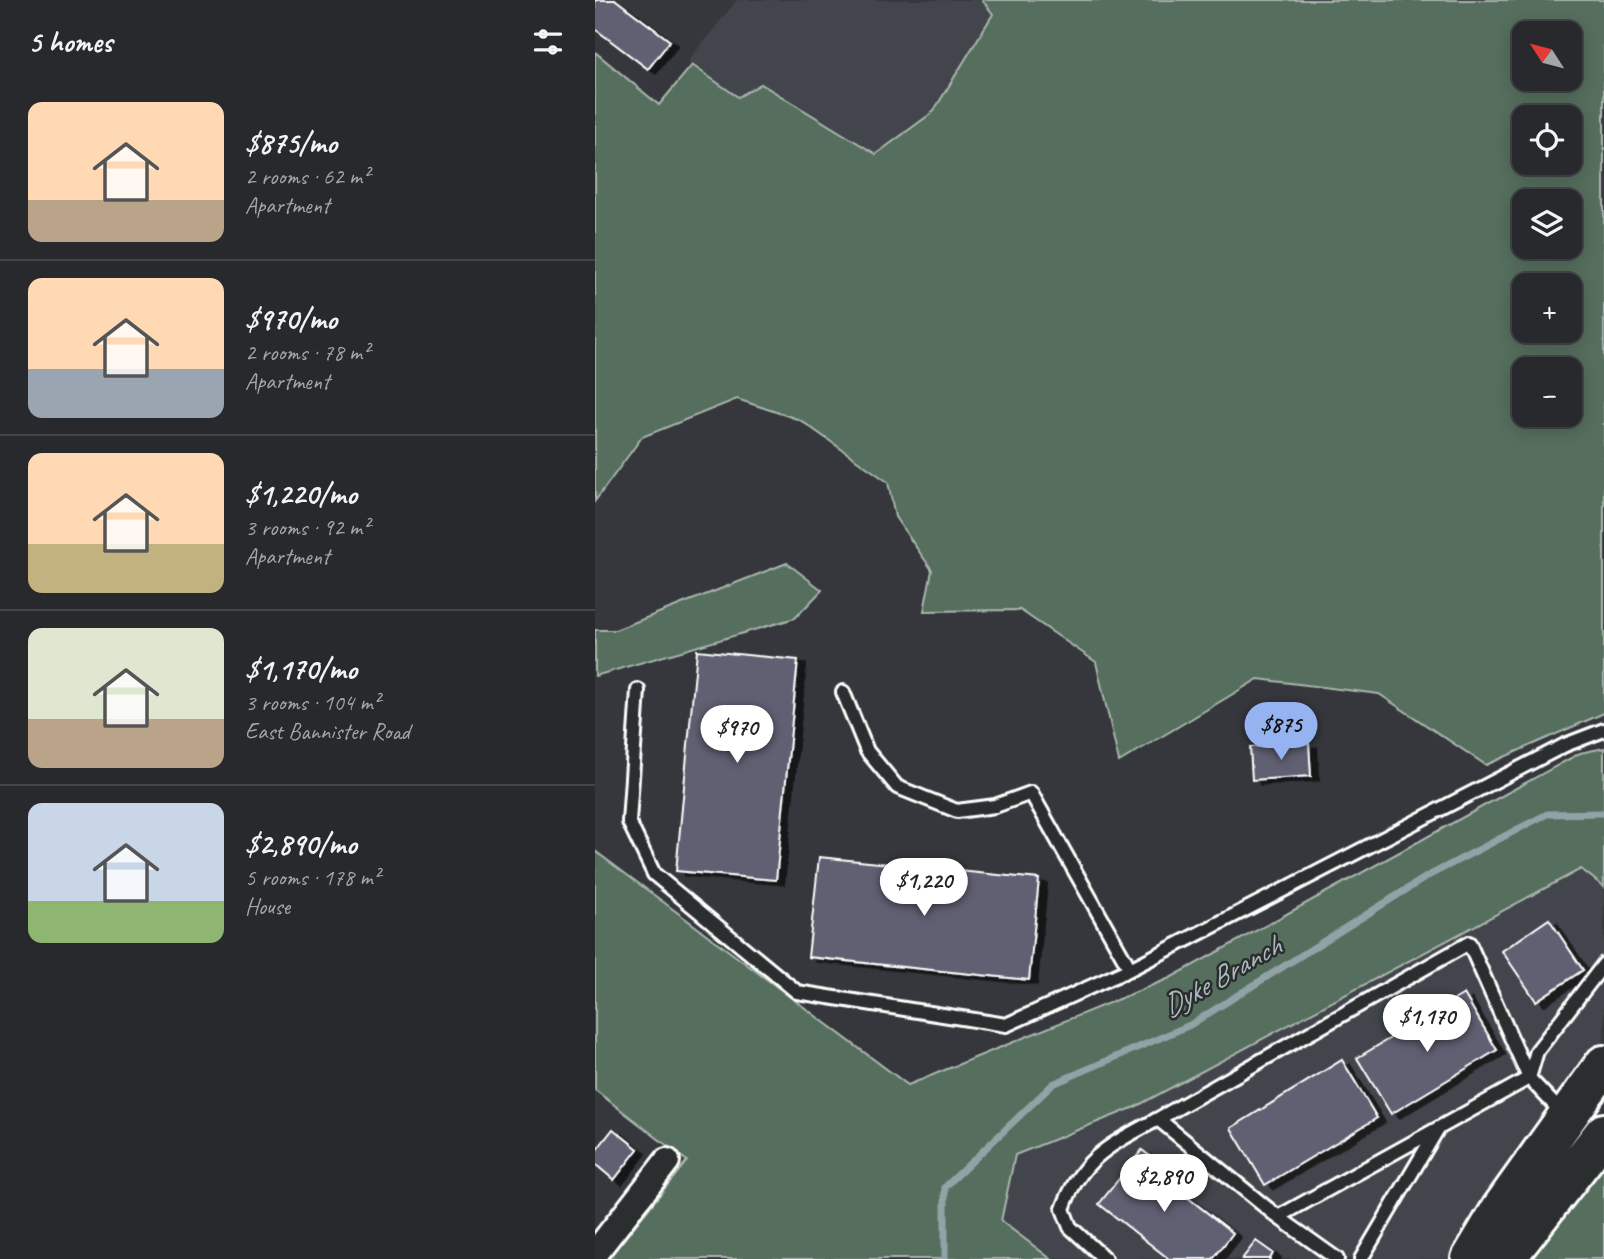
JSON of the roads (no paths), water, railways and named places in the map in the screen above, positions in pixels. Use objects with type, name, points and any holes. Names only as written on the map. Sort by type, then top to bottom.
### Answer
[{"type":"main road","points":[[1505,1259],[1586,1131],[1604,1065]]},
{"type":"main road","points":[[1471,1259],[1501,1209],[1586,1131]]},
{"type":"street","points":[[595,1253],[667,1161]]},
{"type":"lane","points":[[638,690],[629,822],[655,874],[797,992],[1006,1025],[1130,969],[1565,745],[1604,730]]},
{"type":"lane","points":[[843,692],[867,751],[897,787],[957,811],[995,806],[1031,793],[1130,969]]},
{"type":"lane","points":[[1105,1259],[1070,1227],[1063,1209],[1071,1185],[1085,1166],[1106,1147],[1469,943],[1529,1078],[1586,1131]]},
{"type":"lane","points":[[1278,1217],[1529,1078],[1537,1051],[1604,964]]},
{"type":"lane","points":[[1158,1119],[1278,1217],[1337,1259]]},
{"type":"lane","points":[[1361,1259],[1438,1129]]},
{"type":"waterway","name":"Dyke Branch","points":[[945,1259],[945,1187],[1053,1084],[1190,1025],[1428,876],[1547,814],[1604,813]]}]
